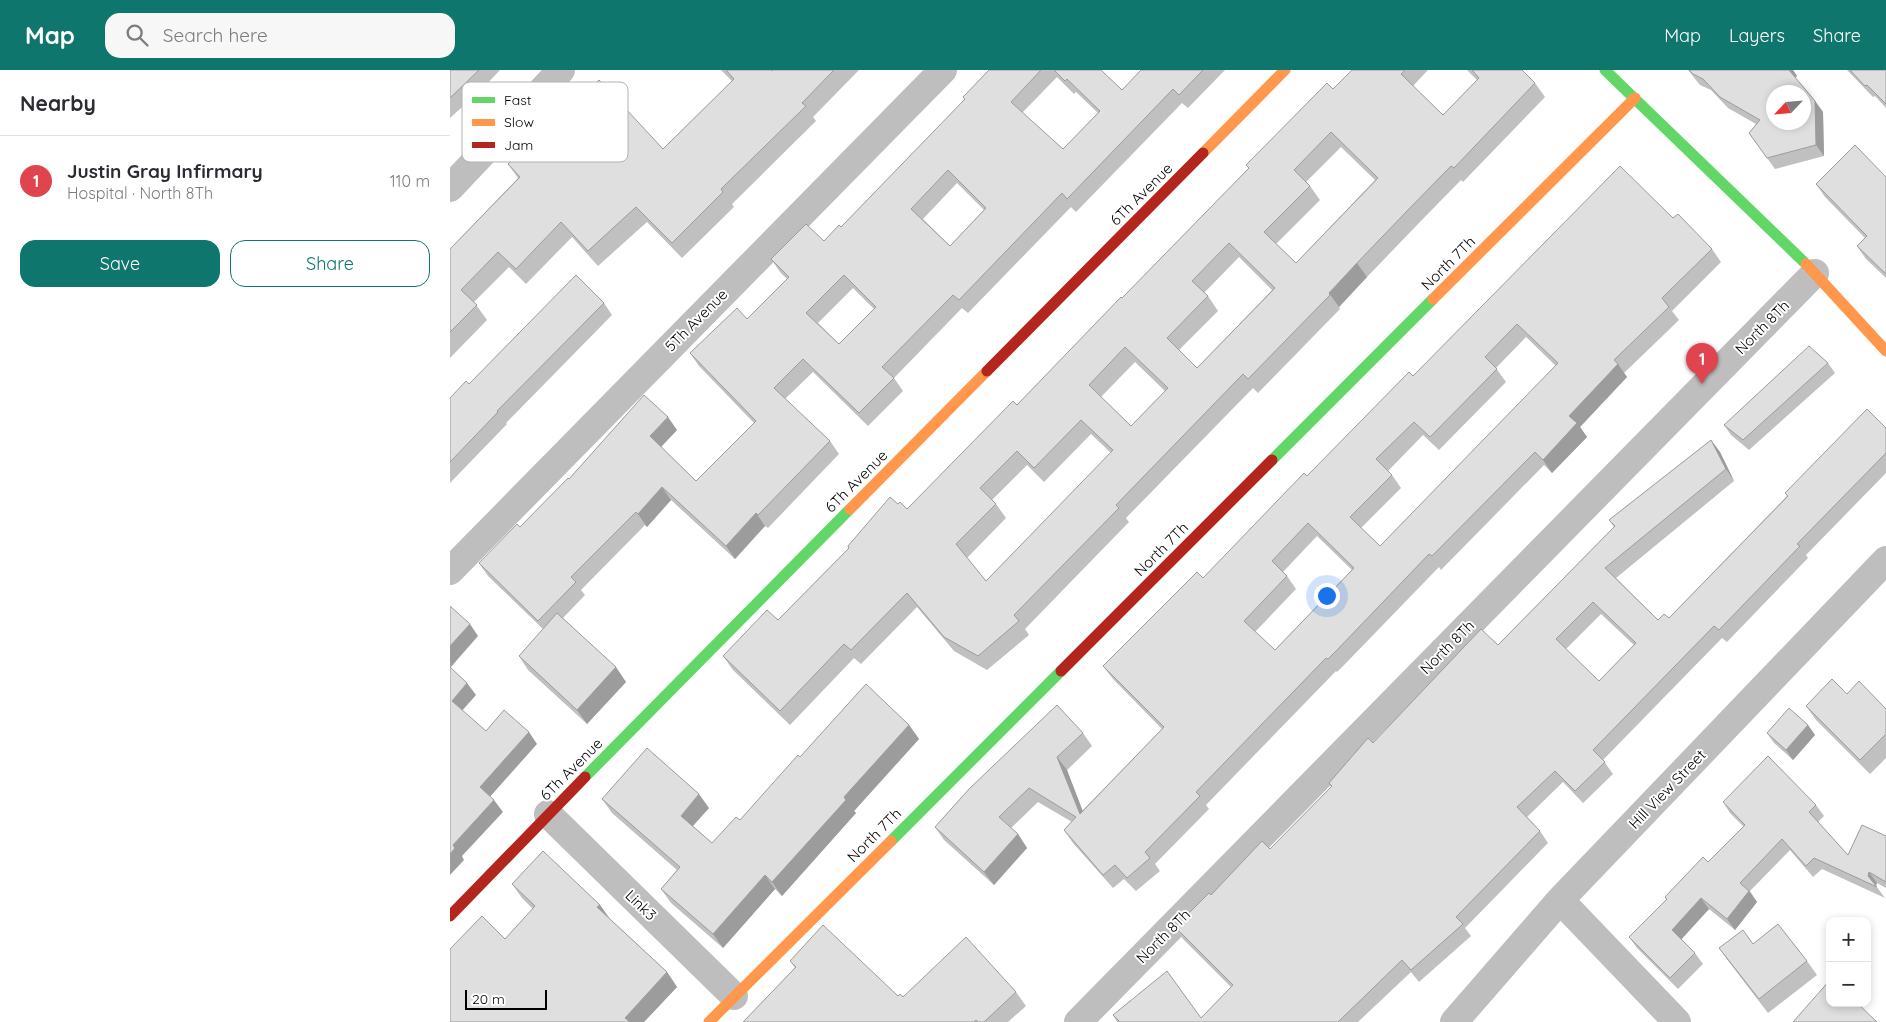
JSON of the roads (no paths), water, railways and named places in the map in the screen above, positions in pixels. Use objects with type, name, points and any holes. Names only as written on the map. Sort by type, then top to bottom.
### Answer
[{"type":"street","points":[[550,82],[561,70]]},
{"type":"street","name":"5Th Avenue","points":[[450,571],[943,70]]},
{"type":"street","name":"6Th Avenue","points":[[450,916],[548,814],[1285,70]]},
{"type":"street","points":[[1605,70],[1815,273],[1886,351]]},
{"type":"street","name":"North 7Th","points":[[709,1022],[1635,98]]},
{"type":"street","points":[[450,188],[474,162]]},
{"type":"street","name":"North 8Th","points":[[1078,1022],[1815,273]]},
{"type":"street","name":"Hill View Street","points":[[1454,1022],[1560,900],[1886,560]]},
{"type":"street","name":"Link3","points":[[548,814],[734,996]]},
{"type":"street","points":[[1560,900],[1677,1022]]},
{"type":"place","name":"Justin Gray Infirmary","points":[[1702,384]]}]
